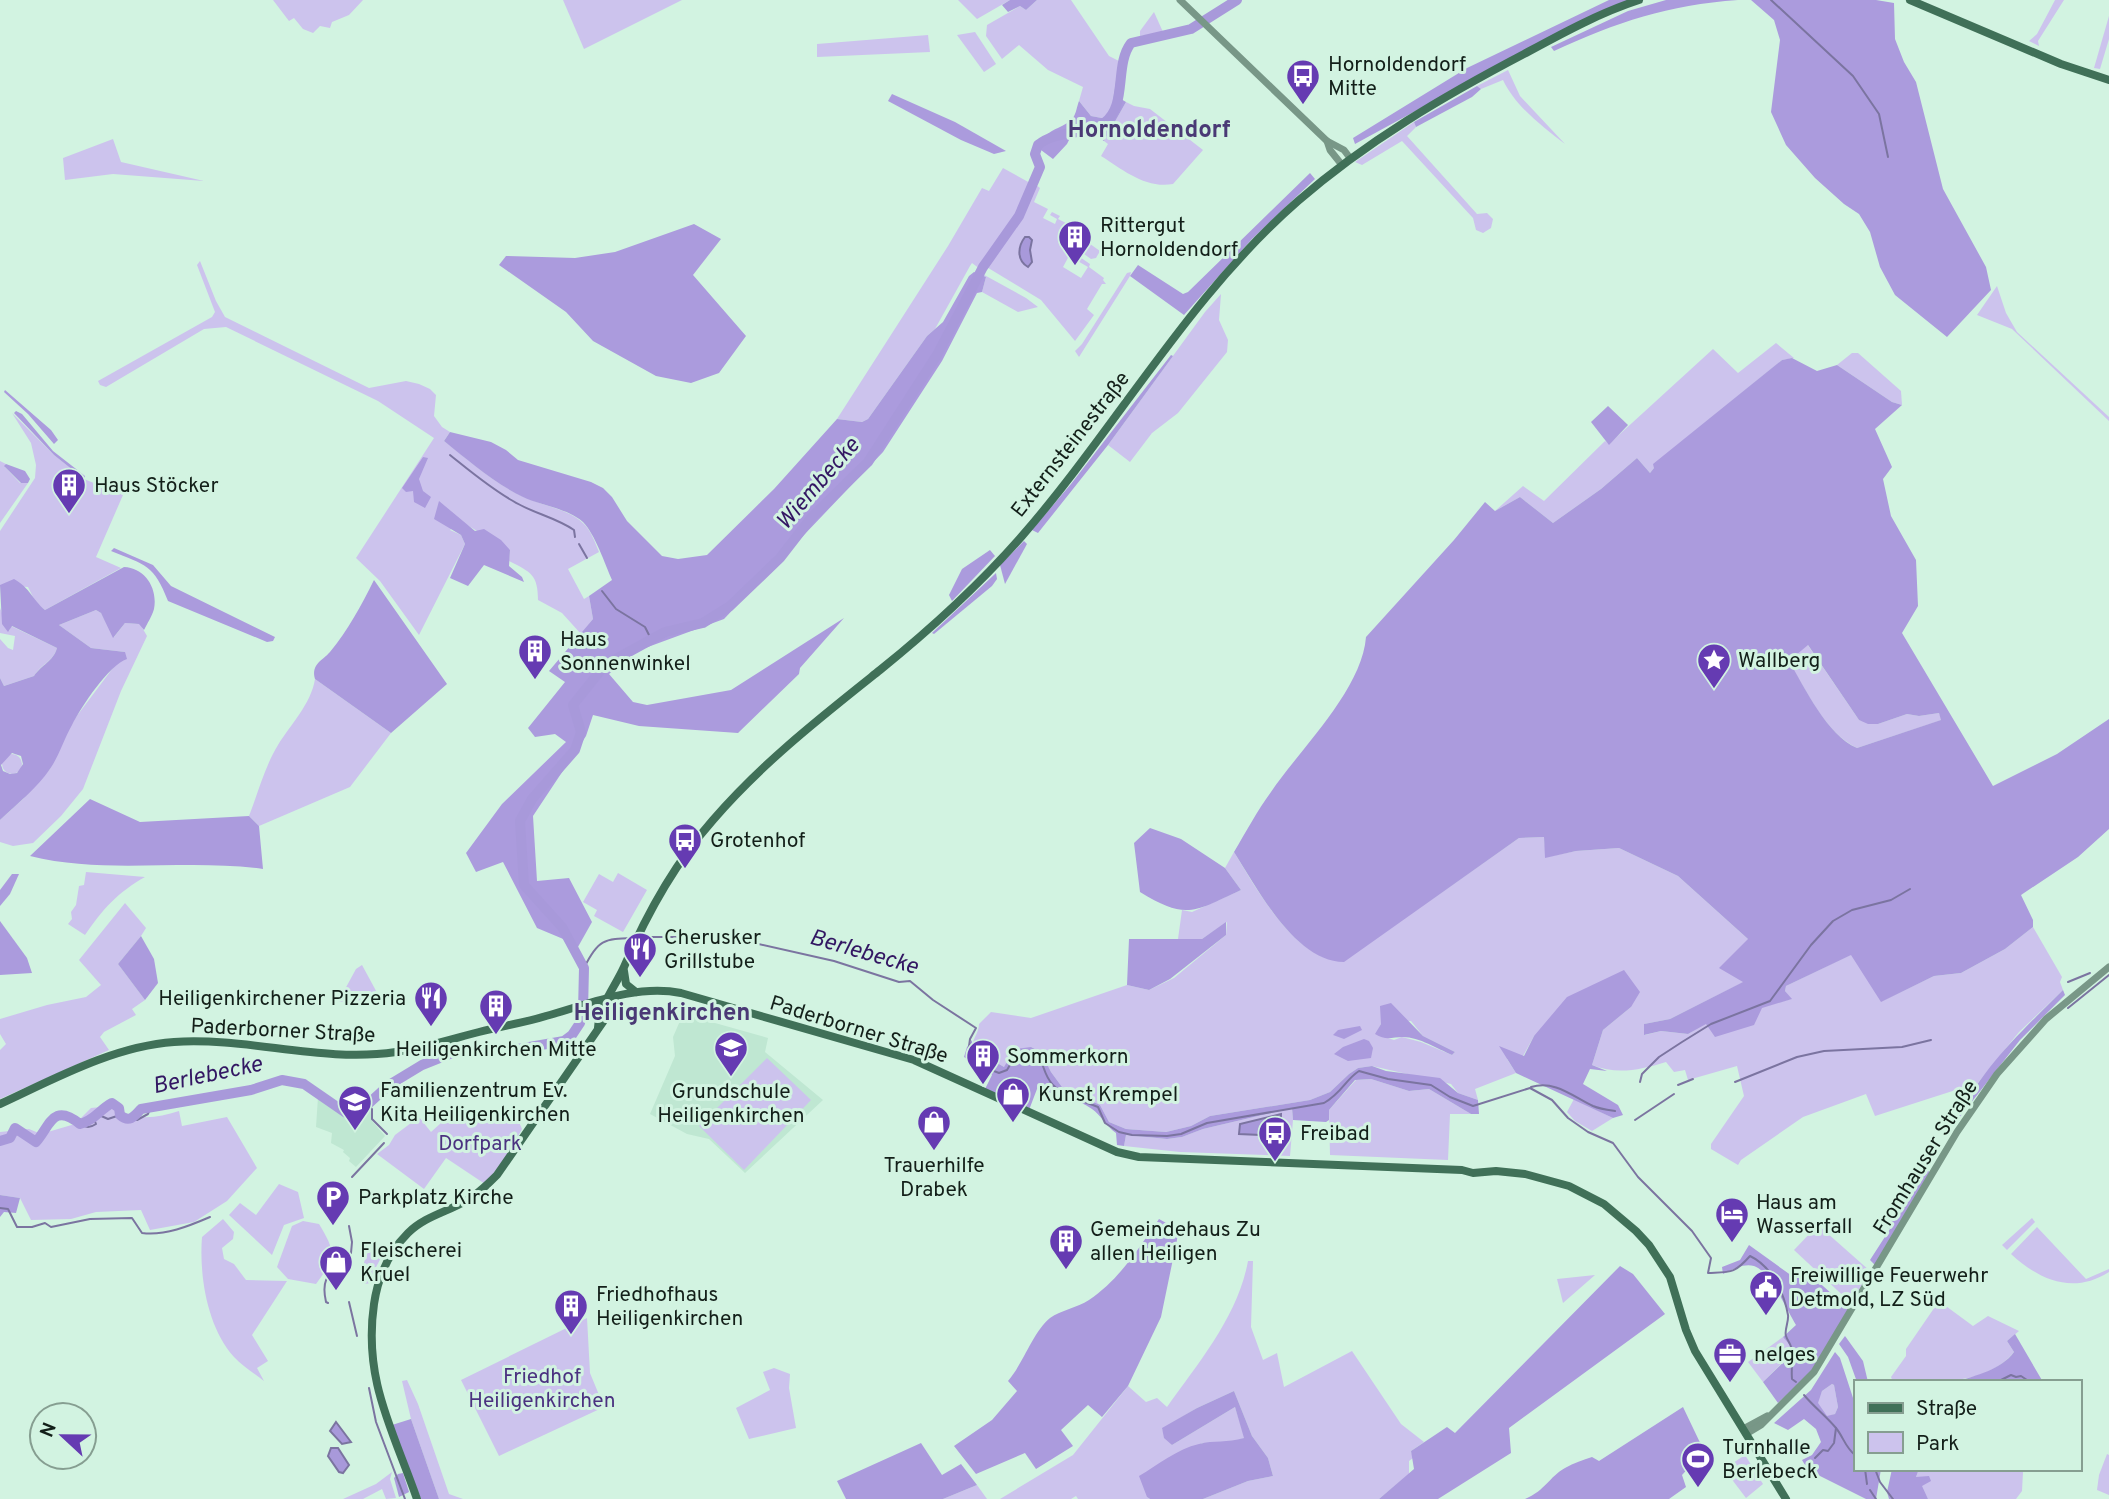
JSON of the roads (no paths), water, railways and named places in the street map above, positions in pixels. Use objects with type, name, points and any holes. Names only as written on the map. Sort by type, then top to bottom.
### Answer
[{"type":"main road","name":"Externsteinestraße","points":[[417,1499],[384,1412],[372,1365],[371,1326],[379,1281],[389,1257],[414,1228],[476,1195],[497,1175],[598,1028],[607,1013],[608,999],[659,893],[712,821],[745,785],[804,731],[932,626],[1014,544],[1078,467],[1202,301],[1261,234],[1350,158],[1415,115],[1500,66],[1584,23],[1639,0]]},
{"type":"main road","points":[[1910,0],[2060,64],[2109,80]]},
{"type":"main road","points":[[624,968],[626,984],[636,992]]},
{"type":"main road","name":"Paderborner Straße","points":[[0,1104],[118,1054],[156,1044],[205,1042],[314,1053],[367,1055],[411,1050],[636,992],[664,990],[906,1058],[1117,1152],[1139,1157],[1462,1170],[1473,1173],[1496,1171],[1532,1176],[1569,1186],[1604,1204],[1649,1245],[1670,1277],[1689,1340],[1786,1499]]},
{"type":"street","points":[[1180,0],[1327,141],[1344,150],[1350,158]]},
{"type":"street","points":[[1327,141],[1330,150],[1342,165]]},
{"type":"street","name":"Fromhauser Straße","points":[[1744,1431],[1761,1425],[1814,1372],[1957,1132],[1985,1090],[2036,1029],[2109,967]]},
{"type":"waterway","name":"Wiembecke","points":[[0,1141],[10,1138],[15,1128],[36,1142],[49,1123],[58,1116],[64,1115],[80,1124],[90,1120],[112,1103],[119,1108],[120,1115],[129,1119],[141,1109],[251,1090],[282,1080],[304,1084],[346,1113],[357,1114],[389,1085],[422,1065],[457,1051],[518,1049],[564,1041],[572,1035],[580,1023],[583,1011],[584,968],[562,927],[524,885],[520,821],[532,799],[575,750],[581,732],[573,705],[605,665],[665,632],[703,623],[730,606],[780,558],[811,518],[868,462],[937,355],[983,267],[1019,216],[1040,167],[1035,154],[1038,145],[1054,137],[1097,127],[1111,116],[1119,96],[1123,62],[1131,43],[1191,29],[1237,0]]},
{"type":"waterway","points":[[1771,0],[1853,76],[1879,114],[1888,157]]},
{"type":"waterway","points":[[450,455],[505,496],[574,530],[575,537]]},
{"type":"waterway","points":[[579,544],[587,558]]},
{"type":"waterway","points":[[602,591],[616,609],[645,627],[651,639]]},
{"type":"waterway","points":[[1640,1082],[1642,1074],[1659,1057],[1682,1042],[1711,1024],[1770,1001],[1811,945],[1833,921],[1852,910],[1891,900],[1910,889]]},
{"type":"waterway","name":"Berlebecke","points":[[640,937],[728,937],[834,961],[899,982],[910,981],[933,1000],[976,1028],[970,1039],[968,1054],[986,1068],[999,1073],[1007,1070],[1018,1051],[1034,1053],[1053,1085],[1063,1093],[1098,1107],[1105,1123],[1119,1132],[1132,1135],[1181,1134],[1207,1123],[1324,1103],[1359,1071],[1388,1079],[1431,1085],[1450,1097],[1473,1106],[1530,1088],[1552,1100],[1568,1118],[1588,1132],[1613,1143],[1638,1177],[1692,1231],[1711,1258],[1708,1273],[1732,1271],[1750,1256],[1764,1266],[1780,1289],[1786,1306],[1786,1334],[1792,1350],[1792,1379],[1796,1382]]},
{"type":"waterway","name":"Berlebecke","points":[[584,968],[598,946],[609,940],[634,938]]},
{"type":"waterway","points":[[2068,982],[2090,973]]},
{"type":"waterway","points":[[2068,1008],[2109,975]]},
{"type":"waterway","points":[[1735,1082],[1797,1057],[1824,1051],[1902,1047],[1931,1040]]},
{"type":"waterway","points":[[1678,1085],[1693,1079]]},
{"type":"waterway","points":[[1531,1087],[1556,1087],[1593,1106],[1615,1111]]},
{"type":"waterway","points":[[1635,1120],[1674,1094]]},
{"type":"waterway","points":[[368,1104],[372,1109],[372,1119],[387,1134]]},
{"type":"waterway","points":[[133,1119],[137,1120],[148,1114],[150,1109]]},
{"type":"waterway","points":[[99,1115],[108,1119],[120,1115]]},
{"type":"waterway","points":[[80,1124],[92,1126],[96,1124],[94,1119]]},
{"type":"waterway","points":[[352,1177],[384,1143]]},
{"type":"waterway","points":[[0,1208],[8,1209],[17,1227],[32,1227],[45,1223],[51,1227],[90,1219],[132,1218],[142,1233],[151,1234],[177,1230],[210,1217]]},
{"type":"waterway","points":[[328,1303],[324,1292],[327,1278],[351,1253],[349,1226]]},
{"type":"waterway","points":[[349,1302],[357,1336]]},
{"type":"waterway","points":[[2001,1380],[2011,1375],[2027,1380]]},
{"type":"waterway","points":[[369,1388],[376,1422],[405,1499]]},
{"type":"waterway","name":"Berlebecke","points":[[1804,1395],[1836,1428],[1854,1454]]},
{"type":"waterway","points":[[1815,1458],[1823,1450],[1828,1451],[1834,1443],[1836,1428]]},
{"type":"waterway","points":[[1865,1471],[1867,1484]]},
{"type":"waterway","name":"Berlebecke","points":[[1876,1471],[1880,1482],[1893,1499]]},
{"type":"waterway","points":[[1870,1490],[1876,1499]]},
{"type":"place","name":"Hornoldendorf Mitte","points":[[1303,106]]},
{"type":"place","name":"Rittergut Hornoldendorf","points":[[1075,267]]},
{"type":"place","name":"Haus Stöcker","points":[[69,515]]},
{"type":"place","name":"Haus Sonnenwinkel","points":[[535,681]]},
{"type":"place","name":"Wallberg","points":[[1714,690]]},
{"type":"place","name":"Grotenhof","points":[[685,870]]},
{"type":"place","name":"Cherusker Grillstube","points":[[640,979]]},
{"type":"place","name":"Heiligenkirchener Pizzeria","points":[[431,1028]]},
{"type":"place","name":"Heiligenkirchen Mitte","points":[[496,1036]]},
{"type":"place","name":"Grundschule Heiligenkirchen","points":[[731,1078]]},
{"type":"place","name":"Sommerkorn","points":[[983,1086]]},
{"type":"place","name":"Kunst Krempel","points":[[1013,1124]]},
{"type":"place","name":"Familienzentrum Ev. Kita Heiligenkirchen","points":[[355,1132]]},
{"type":"place","name":"Trauerhilfe Drabek","points":[[934,1152]]},
{"type":"place","name":"Freibad","points":[[1275,1163]]},
{"type":"place","name":"Parkplatz Kirche","points":[[333,1227]]},
{"type":"place","name":"Haus am Wasserfall","points":[[1732,1244]]},
{"type":"place","name":"Gemeindehaus Zu allen Heiligen","points":[[1066,1271]]},
{"type":"place","name":"Fleischerei Kruel","points":[[336,1292]]},
{"type":"place","name":"Freiwillige Feuerwehr Detmold, LZ Süd","points":[[1766,1317]]},
{"type":"place","name":"Friedhofhaus Heiligenkirchen","points":[[571,1336]]},
{"type":"place","name":"nelges","points":[[1730,1384]]},
{"type":"place","name":"Turnhalle Berlebeck","points":[[1698,1489]]},
{"type":"district","name":"Hornoldendorf","points":[[1149,129]]},
{"type":"district","name":"Heiligenkirchen","points":[[662,1012]]},
{"type":"park label","name":"Dorfpark","points":[[480,1143]]},
{"type":"park label","name":"Friedhof Heiligenkirchen","points":[[542,1388]]}]
